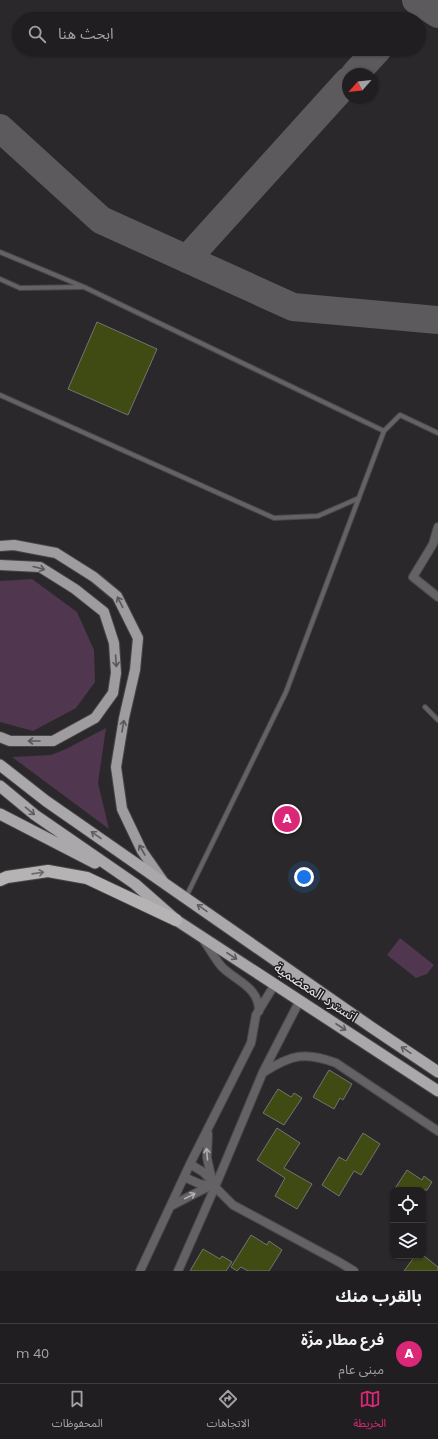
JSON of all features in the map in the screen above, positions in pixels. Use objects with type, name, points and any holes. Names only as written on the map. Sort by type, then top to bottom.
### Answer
[{"type":"highway","points":[[0,765],[46,801],[438,1072]]},
{"type":"highway","points":[[0,786],[35,814],[135,884]]},
{"type":"highway","points":[[0,814],[135,884]]},
{"type":"highway","points":[[0,880],[7,877],[48,871],[86,878],[176,920]]},
{"type":"highway","name":"اتسترد المعضمية","points":[[135,884],[176,920],[438,1091]]},
{"type":"main road","points":[[0,546],[14,544],[56,553],[94,577],[117,596],[138,638],[136,670],[124,718],[116,767],[122,809],[142,851],[164,882]]},
{"type":"main road","points":[[0,565],[40,567],[75,589],[104,612],[114,643],[116,673],[113,694],[95,718],[53,741],[10,741],[0,737]]},
{"type":"street","points":[[438,527],[433,544],[413,577],[438,597]]},
{"type":"street","points":[[201,936],[223,967],[254,993],[258,1000],[258,1010]]},
{"type":"street","points":[[140,1271],[190,1164],[251,1043],[258,1010],[275,984]]},
{"type":"street","points":[[178,1271],[212,1185],[263,1072],[300,1000]]},
{"type":"street","points":[[263,1072],[280,1062],[296,1056],[322,1057],[336,1063],[438,1131]]},
{"type":"street","points":[[209,1127],[207,1150],[212,1185]]},
{"type":"street","points":[[190,1164],[203,1172],[212,1185],[234,1205],[354,1271]]},
{"type":"street","points":[[184,1177],[200,1184],[212,1185]]},
{"type":"street","points":[[170,1207],[212,1185]]},
{"type":"lane","points":[[0,252],[84,287],[384,431]]},
{"type":"lane","points":[[0,279],[20,288],[84,287]]},
{"type":"lane","points":[[0,395],[274,518],[318,516],[359,498]]},
{"type":"lane","points":[[185,897],[286,692],[384,431],[400,415],[438,433]]},
{"type":"lane","points":[[425,707],[438,720]]},
{"type":"shaded area","points":[[32,579],[77,612],[94,650],[95,682],[76,708],[33,731],[0,722],[0,581]]},
{"type":"shaded area","points":[[106,728],[98,783],[109,829],[12,757],[51,755],[66,749]]},
{"type":"shaded area","points":[[400,938],[434,965],[427,974],[416,978],[387,955]]},
{"type":"building","points":[[97,322],[157,349],[128,415],[68,389]]},
{"type":"building","points":[[329,1070],[352,1084],[343,1100],[340,1098],[334,1109],[313,1097]]},
{"type":"building","points":[[278,1089],[291,1097],[294,1093],[302,1098],[284,1125],[263,1113]]},
{"type":"building","points":[[277,1128],[300,1143],[284,1168],[312,1184],[297,1209],[275,1196],[285,1178],[257,1160]]},
{"type":"building","points":[[363,1133],[380,1144],[361,1175],[354,1171],[339,1196],[322,1185],[339,1157],[346,1161]]},
{"type":"building","points":[[407,1170],[422,1180],[424,1176],[432,1182],[427,1190],[426,1187],[396,1187]]},
{"type":"building","points":[[251,1235],[267,1245],[269,1241],[282,1250],[269,1271],[248,1271],[241,1267],[237,1271],[231,1267]]},
{"type":"building","points":[[203,1249],[220,1259],[222,1256],[232,1262],[226,1271],[190,1271]]},
{"type":"building","points":[[426,1258],[438,1267],[438,1271],[404,1271],[413,1259],[426,1259]]},
{"type":"taxiway","points":[[416,0],[438,14]]},
{"type":"taxiway","points":[[361,68],[372,56]]},
{"type":"taxiway","points":[[187,259],[342,88]]},
{"type":"taxiway","points":[[0,128],[101,220],[293,307],[438,320]]},
{"type":"place","name":"فرع مطار مزّة","points":[[287,819]]}]
